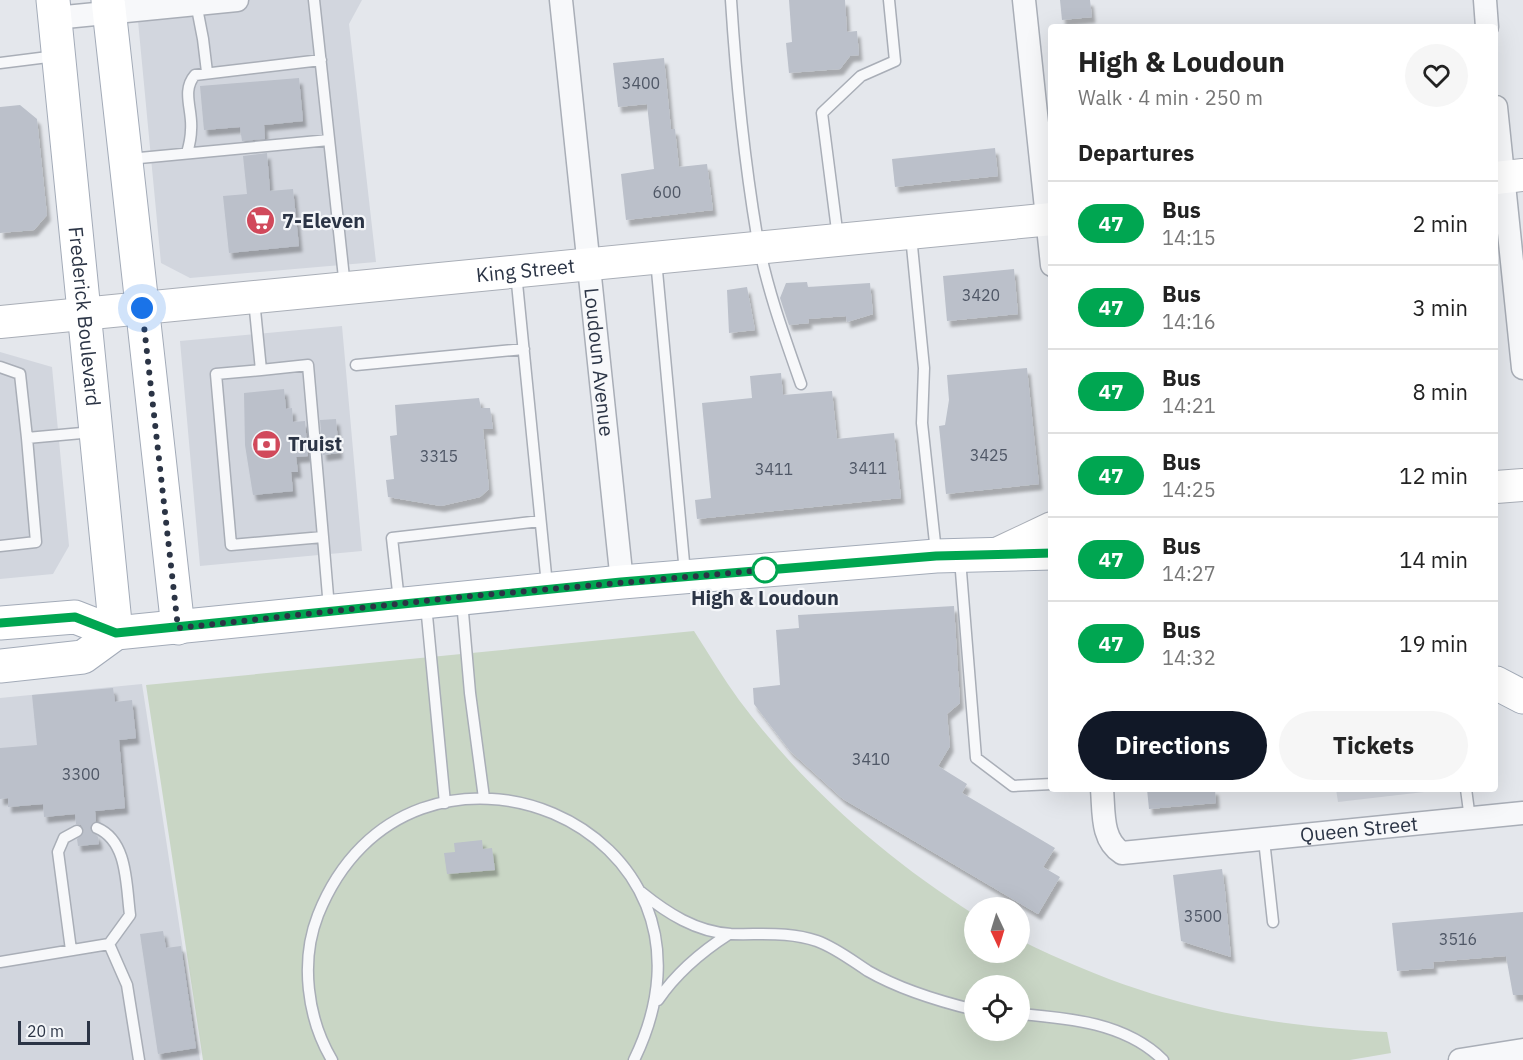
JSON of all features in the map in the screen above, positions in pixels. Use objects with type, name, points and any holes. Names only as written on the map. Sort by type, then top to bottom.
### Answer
[{"type":"main road","points":[[109,7],[178,628]]},
{"type":"main road","name":"Frederick Boulevard","points":[[54,9],[116,633]]},
{"type":"main road","points":[[0,623],[75,617],[116,633],[685,576],[948,555],[1048,553]]},
{"type":"main road","points":[[0,666],[83,657],[116,633]]},
{"type":"main road","points":[[1498,684],[1523,698]]},
{"type":"street","points":[[54,9],[237,0]]},
{"type":"street","name":"Loudoun Avenue","points":[[561,0],[621,582]]},
{"type":"street","points":[[1024,0],[1048,210]]},
{"type":"street","points":[[1485,0],[1487,24]]},
{"type":"street","points":[[1498,120],[1507,177],[1523,368]]},
{"type":"street","name":"King Street","points":[[0,322],[516,269],[1048,219]]},
{"type":"street","points":[[1498,487],[1523,485]]},
{"type":"street","points":[[999,553],[1048,530]]},
{"type":"street","name":"Queen Street","points":[[1102,792],[1107,837],[1112,847],[1122,853],[1523,813]]},
{"type":"street","points":[[1460,1060],[1523,1050]]},
{"type":"lane","points":[[314,0],[345,287]]},
{"type":"lane","points":[[731,0],[736,75],[760,246],[781,326],[801,384]]},
{"type":"lane","points":[[838,239],[822,113],[861,76],[895,61],[889,0]]},
{"type":"lane","points":[[195,2],[204,39],[207,72]]},
{"type":"lane","points":[[0,63],[58,56]]},
{"type":"lane","points":[[188,153],[192,129],[189,82],[195,75],[321,60]]},
{"type":"lane","points":[[126,159],[329,140]]},
{"type":"lane","points":[[910,232],[924,368],[922,423],[948,555],[976,758],[1013,786],[1048,784]]},
{"type":"lane","points":[[656,256],[685,576]]},
{"type":"lane","points":[[516,269],[548,589]]},
{"type":"lane","points":[[254,296],[261,370]]},
{"type":"lane","points":[[356,365],[524,349]]},
{"type":"lane","points":[[323,537],[231,545],[216,374],[308,365],[330,612]]},
{"type":"lane","points":[[0,367],[20,375],[36,542],[0,546]]},
{"type":"lane","points":[[27,438],[96,431]]},
{"type":"lane","points":[[445,803],[413,603],[392,538],[540,521]]},
{"type":"lane","points":[[461,597],[470,693],[484,798]]},
{"type":"lane","points":[[1466,792],[1470,819]]},
{"type":"lane","points":[[332,1060],[324,1047],[312,1011],[308,985],[309,954],[315,923],[327,894],[344,867],[365,844],[390,825],[445,803],[484,798],[514,800],[544,808],[567,818],[592,835],[615,856],[641,892],[666,911],[696,926],[729,934],[793,935],[816,941],[843,953],[867,970],[898,986],[939,1002],[964,1008]]},
{"type":"lane","points":[[0,962],[109,944],[130,915],[117,843],[107,832],[97,828]]},
{"type":"lane","points":[[71,950],[58,858],[64,838],[76,831]]},
{"type":"lane","points":[[1264,840],[1273,922]]},
{"type":"lane","points":[[634,1060],[645,1037],[656,1003],[658,976],[657,949],[641,892]]},
{"type":"lane","points":[[656,1003],[680,971],[700,953],[729,934]]},
{"type":"lane","points":[[109,944],[127,985],[139,1060]]},
{"type":"lane","points":[[1030,1015],[1064,1017],[1103,1027],[1133,1038],[1163,1060]]},
{"type":"shaded area","points":[[136,0],[362,0],[349,24],[376,262],[190,278],[161,263]]},
{"type":"shaded area","points":[[342,326],[362,551],[200,566],[180,341]]},
{"type":"shaded area","points":[[0,352],[52,367],[69,546],[53,574],[0,579]]},
{"type":"shaded area","points":[[142,684],[200,1060],[0,1060],[0,698]]},
{"type":"shaded area","points":[[1336,792],[1424,792],[1338,802]]},
{"type":"green space","points":[[694,631],[739,700],[790,762],[818,791],[877,844],[964,908],[964,963],[1030,963],[1030,945],[1111,980],[1199,1007],[1289,1023],[1387,1032],[1391,1053],[1350,1060],[203,1060],[146,685]]},
{"type":"building","points":[[789,0],[845,0],[847,32],[857,31],[859,55],[850,56],[840,69],[789,73],[786,43],[792,42]]},
{"type":"building","points":[[1060,0],[1090,0],[1092,17],[1062,20]]},
{"type":"building","points":[[664,58],[671,129],[675,129],[679,167],[707,164],[713,210],[626,220],[621,174],[654,169],[647,104],[618,107],[613,63]]},
{"type":"building","name":"7-Eleven","points":[[299,78],[303,121],[264,125],[265,139],[242,141],[240,127],[204,130],[200,86]]},
{"type":"building","points":[[20,105],[37,119],[47,215],[34,230],[0,233],[0,107]]},
{"type":"building","points":[[995,148],[998,176],[895,187],[892,159]]},
{"type":"building","name":"7-Eleven","points":[[267,153],[270,191],[293,189],[299,246],[229,253],[223,196],[247,194],[243,156]]},
{"type":"building","points":[[1014,269],[1018,314],[947,321],[943,276]]},
{"type":"building","points":[[807,282],[808,287],[870,283],[873,314],[847,322],[846,316],[808,319],[809,323],[789,325],[780,298],[786,283]]},
{"type":"building","points":[[747,287],[755,330],[729,333],[727,290]]},
{"type":"building","points":[[1027,368],[1039,484],[946,494],[939,426],[945,425],[949,400],[947,375]]},
{"type":"building","points":[[781,373],[783,395],[832,391],[837,439],[894,433],[901,498],[697,519],[695,500],[711,498],[702,403],[752,398],[750,376]]},
{"type":"building","name":"Truist","points":[[284,389],[286,409],[292,408],[293,422],[305,421],[308,456],[296,457],[298,472],[291,472],[293,491],[253,495],[245,445],[244,393]]},
{"type":"building","points":[[479,398],[481,408],[490,408],[493,429],[483,429],[489,489],[480,497],[441,506],[388,497],[386,480],[394,479],[390,436],[397,435],[395,405]]},
{"type":"building","points":[[336,419],[339,453],[323,455],[320,420]]},
{"type":"building","points":[[954,606],[960,703],[947,714],[950,746],[938,766],[967,784],[962,793],[1055,848],[1043,867],[1060,877],[1038,914],[1030,909],[1030,897],[1009,897],[843,799],[790,751],[754,704],[753,688],[780,685],[776,630],[799,628],[798,615]]},
{"type":"building","points":[[113,688],[115,702],[132,700],[136,738],[119,740],[125,808],[95,811],[96,821],[90,828],[98,837],[99,844],[78,846],[77,839],[84,831],[81,825],[76,824],[75,814],[44,817],[43,804],[8,807],[8,798],[0,799],[0,748],[37,745],[32,695]]},
{"type":"building","points":[[1147,792],[1215,792],[1216,803],[1149,809]]},
{"type":"building","points":[[482,840],[483,849],[492,848],[495,870],[447,874],[444,853],[455,852],[454,843]]},
{"type":"building","points":[[1222,869],[1231,957],[1181,941],[1173,875]]},
{"type":"building","points":[[1523,912],[1523,995],[1513,995],[1506,956],[1433,962],[1434,968],[1397,971],[1392,923]]},
{"type":"building","points":[[163,931],[166,948],[181,946],[196,1048],[158,1054],[140,934]]},
{"type":"bus line","name":"47","points":[[0,623],[75,617],[116,633],[621,582],[936,556],[1048,553]]},
{"type":"place","name":"7-Eleven","points":[[261,221]]},
{"type":"place","name":"Truist","points":[[267,444]]},
{"type":"place","name":"High & Loudoun","points":[[765,570]]},
{"type":"route","points":[[142,308],[178,628],[461,597],[765,570]]}]
